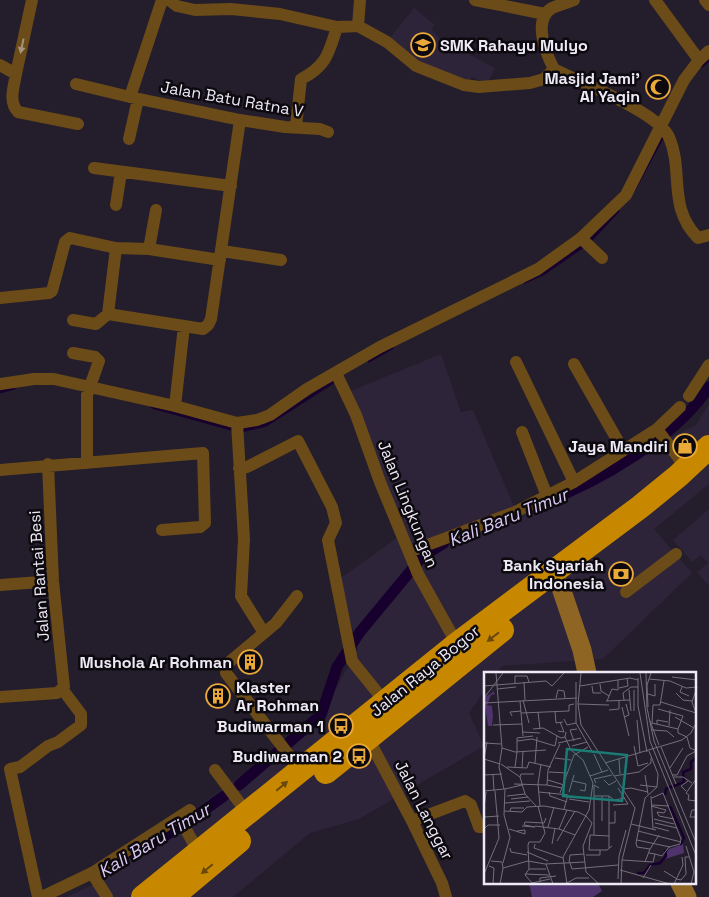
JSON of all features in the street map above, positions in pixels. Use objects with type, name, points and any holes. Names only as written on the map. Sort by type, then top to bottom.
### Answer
[{"type":"highway","name":"Jalan Raya Bogor","points":[[142,897],[199,853],[248,822],[368,738],[556,579],[644,512],[698,467],[709,447]]},
{"type":"highway","name":"Jalan Raya Bogor","points":[[180,895],[299,769],[457,644],[556,579]]},
{"type":"street","points":[[32,0],[16,74],[12,100],[13,107],[18,112],[78,124]]},
{"type":"street","points":[[130,139],[134,98],[162,0]]},
{"type":"street","points":[[169,0],[177,6],[195,10],[231,9],[280,14],[337,26],[358,26],[387,42],[416,66],[464,85],[479,87],[530,83],[544,79],[554,69]]},
{"type":"street","points":[[358,26],[360,0]]},
{"type":"street","points":[[475,0],[545,14]]},
{"type":"street","points":[[655,0],[699,60]]},
{"type":"street","points":[[705,0],[709,5]]},
{"type":"street","points":[[568,1],[552,8],[545,14],[541,34],[544,51],[554,69],[633,107],[663,129],[682,216],[698,238],[709,235]]},
{"type":"street","points":[[296,126],[302,79],[315,72],[326,59],[337,26]]},
{"type":"street","points":[[0,384],[44,378],[88,389],[175,406],[236,423],[258,420],[270,415],[307,389],[338,377],[380,347],[538,269],[584,241],[626,195],[663,129],[684,80],[699,60],[709,51]]},
{"type":"street","points":[[0,65],[16,74]]},
{"type":"street","name":"Jalan Batu Ratna V","points":[[76,84],[240,120],[285,127],[296,126],[328,132]]},
{"type":"street","points":[[108,314],[202,329],[208,325],[221,256],[240,120]]},
{"type":"street","points":[[94,168],[231,186]]},
{"type":"street","points":[[116,205],[121,172]]},
{"type":"street","points":[[149,249],[156,210]]},
{"type":"street","points":[[0,298],[52,291],[68,238],[116,248],[281,260]]},
{"type":"street","points":[[584,241],[602,258]]},
{"type":"street","points":[[73,320],[96,324],[108,314],[116,248]]},
{"type":"street","points":[[175,406],[184,326]]},
{"type":"street","points":[[73,354],[98,358],[99,361],[88,389],[87,463]]},
{"type":"street","points":[[516,362],[574,482]]},
{"type":"street","points":[[574,364],[623,450]]},
{"type":"street","points":[[689,396],[709,365]]},
{"type":"street","name":"Jalan Lingkungan","points":[[338,377],[356,415],[416,570],[457,644]]},
{"type":"street","points":[[409,554],[515,512],[574,482],[623,450],[661,434],[680,407]]},
{"type":"street","points":[[236,423],[244,554],[241,596],[264,633]]},
{"type":"street","points":[[522,432],[547,496]]},
{"type":"street","points":[[661,434],[698,467]]},
{"type":"street","points":[[239,468],[247,467],[298,441],[332,506],[336,523],[328,540],[352,661],[385,702]]},
{"type":"street","points":[[0,470],[48,464],[87,463],[203,453],[205,523],[200,527],[162,530]]},
{"type":"street","name":"Jalan Rantai Besi","points":[[48,464],[53,582],[64,688]]},
{"type":"street","points":[[626,592],[676,554]]},
{"type":"street","points":[[556,579],[582,650],[587,672]]},
{"type":"street","points":[[0,585],[53,582]]},
{"type":"street","points":[[297,596],[276,624],[227,664],[226,673],[299,769]]},
{"type":"street","points":[[0,697],[56,693],[64,688],[81,714],[81,725],[20,766],[10,769],[40,897],[94,876],[190,810]]},
{"type":"street","name":"Jalan Langgar","points":[[368,738],[412,821],[442,883],[446,897]]},
{"type":"street","points":[[216,770],[248,822]]},
{"type":"street","points":[[412,821],[465,801],[471,804],[480,828],[484,827]]},
{"type":"street","points":[[180,818],[199,853]]},
{"type":"street","points":[[94,876],[107,897]]},
{"type":"street","points":[[680,884],[687,897]]},
{"type":"shaded area","name":"SMK Rahayu Mulyo","points":[[414,8],[435,25],[431,29],[440,39],[495,68],[487,84],[472,77],[468,84],[417,63],[388,40]]},
{"type":"shaded area","points":[[441,354],[461,412],[473,410],[516,511],[696,425],[709,404],[709,484],[654,529],[692,573],[603,659],[502,666],[498,672],[484,672],[484,691],[469,713],[484,746],[359,819],[310,833],[233,897],[66,897],[98,882],[321,715],[358,649],[339,579],[401,535],[348,392]]},
{"type":"shaded area","points":[[709,509],[709,586],[697,572],[708,563],[701,555],[692,562],[673,540]]},
{"type":"shaded area","points":[[529,884],[598,884],[602,891],[593,897],[532,897]]},
{"type":"waterway","points":[[702,66],[709,60]]},
{"type":"waterway","points":[[634,190],[663,136]]},
{"type":"waterway","points":[[590,241],[618,211]]},
{"type":"waterway","points":[[525,282],[543,274],[585,245]]},
{"type":"waterway","points":[[369,361],[392,348]]},
{"type":"waterway","points":[[241,431],[266,425],[335,381]]},
{"type":"waterway","name":"Kali Baru Timur","points":[[542,503],[611,471],[656,441],[677,424],[709,387]]},
{"type":"waterway","points":[[0,392],[14,388]]},
{"type":"waterway","points":[[152,407],[235,430]]},
{"type":"waterway","name":"Kali Baru Timur","points":[[239,785],[321,715],[337,667],[360,632],[423,556],[444,543]]},
{"type":"waterway","name":"Kali Baru Timur","points":[[133,854],[182,826],[224,796]]},
{"type":"place","name":"SMK Rahayu Mulyo","points":[[423,45]]},
{"type":"place","name":"Masjid Jami' Al Yaqin","points":[[658,87]]},
{"type":"place","name":"Jaya Mandiri","points":[[685,446]]},
{"type":"place","name":"Bank Syariah Indonesia","points":[[621,574]]},
{"type":"place","name":"Mushola Ar Rohman","points":[[250,662]]},
{"type":"place","name":"Klaster Ar Rohman","points":[[218,696]]},
{"type":"place","name":"Budiwarman 1","points":[[341,726]]},
{"type":"place","name":"Budiwarman 2","points":[[359,756]]}]
